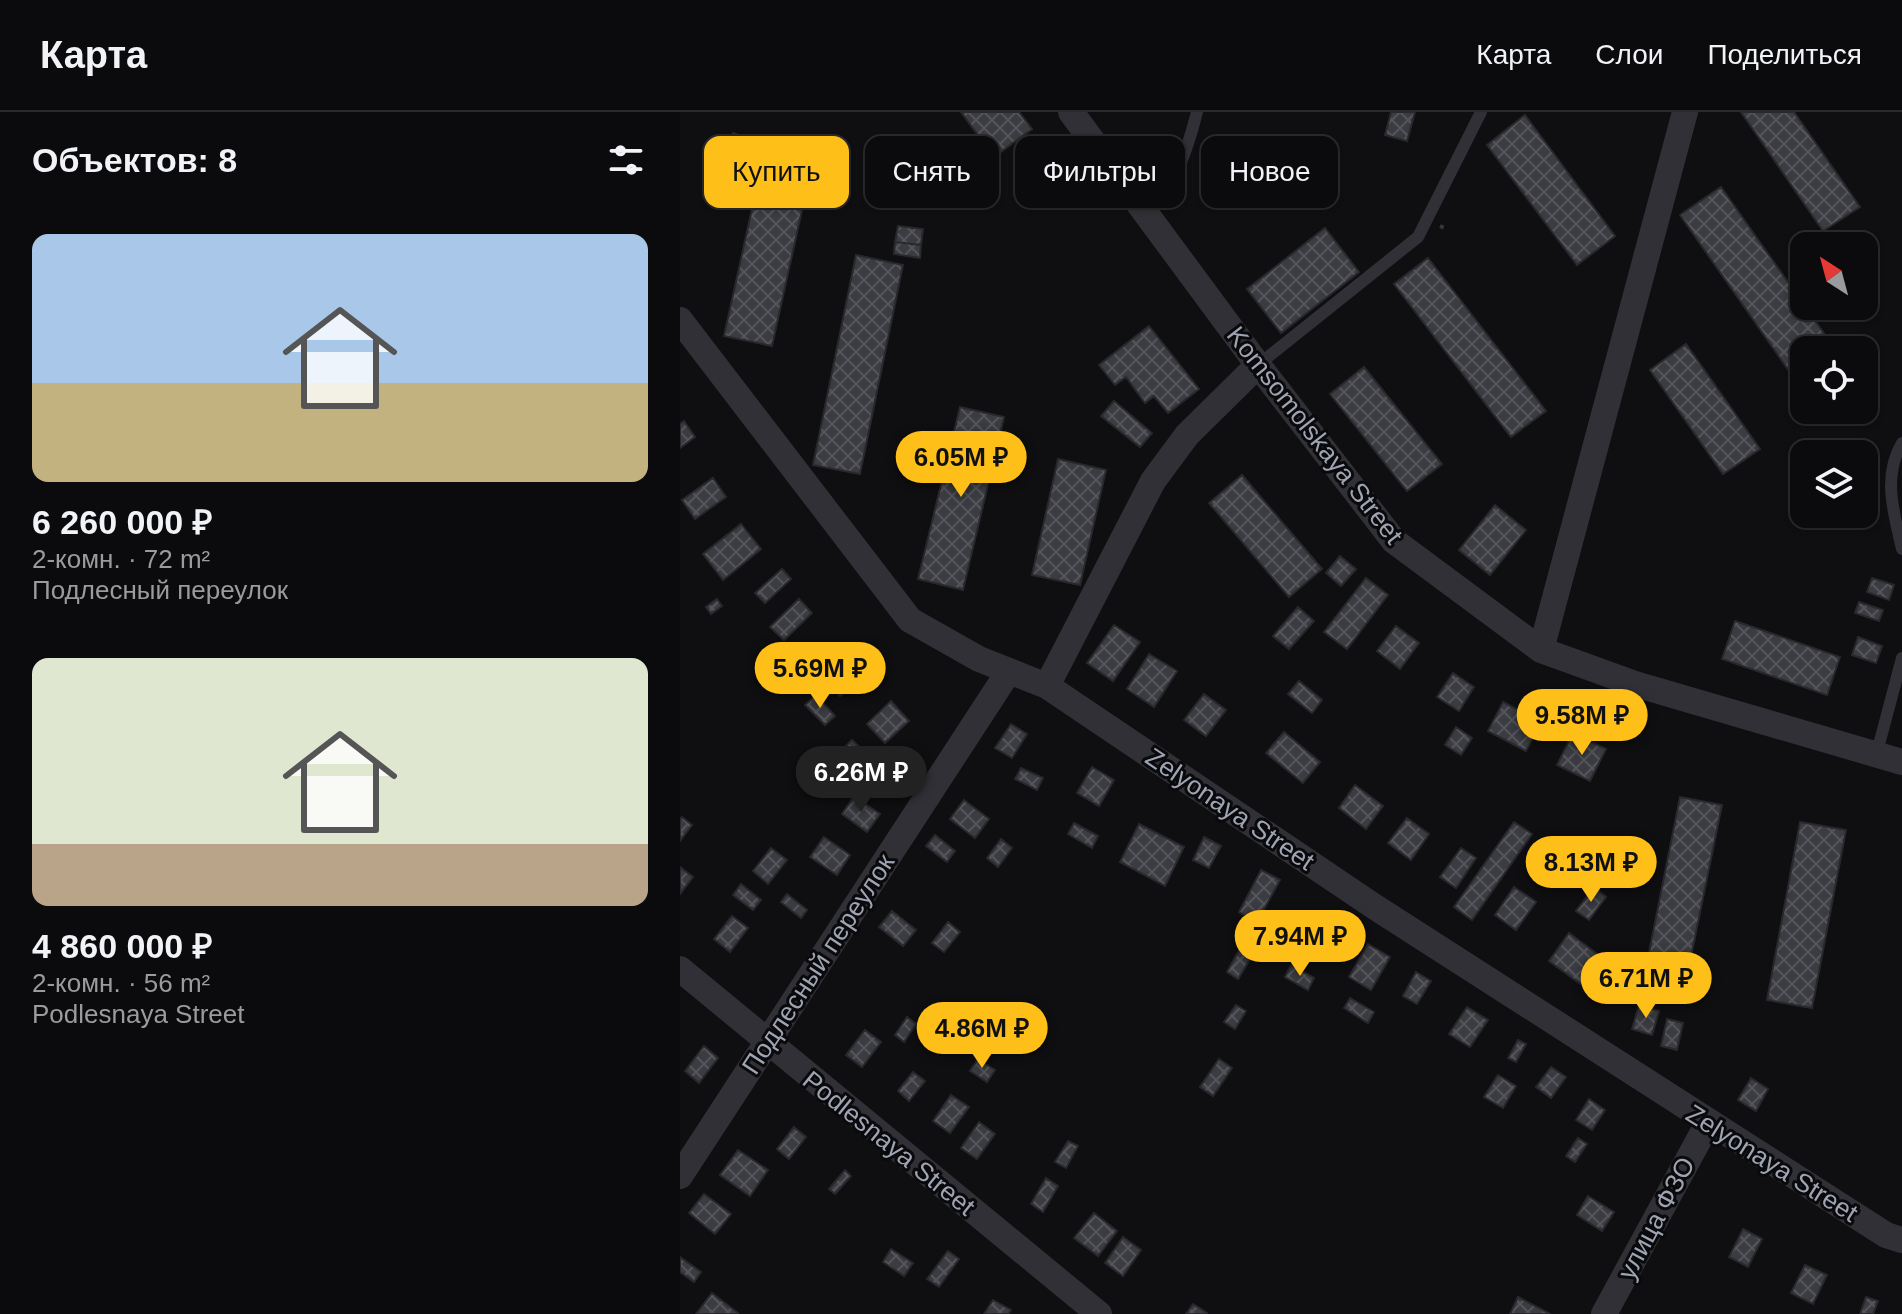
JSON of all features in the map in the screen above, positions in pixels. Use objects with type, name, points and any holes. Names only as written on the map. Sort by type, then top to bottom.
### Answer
[{"type":"street","name":"Komsomolskaya Street","points":[[1071,112],[1258,365],[1394,541],[1541,650],[1635,684],[1902,762]]},
{"type":"street","points":[[1541,650],[1685,112]]},
{"type":"street","name":"Zelyonaya Street","points":[[680,320],[910,620],[979,659],[1047,686],[1375,907],[1708,1123],[1886,1235],[1902,1240]]},
{"type":"street","points":[[1047,686],[1153,481],[1187,435],[1258,365]]},
{"type":"street","name":"Подлесный переулок","points":[[680,1176],[1009,671]]},
{"type":"street","name":"Podlesnaya Street","points":[[680,969],[766,1043],[1099,1314]]},
{"type":"street","name":"улица ФЗО","points":[[1604,1314],[1708,1123]]},
{"type":"lane","points":[[1145,213],[1167,194],[1187,149],[1197,112]]},
{"type":"lane","points":[[1258,365],[1418,237],[1481,112]]},
{"type":"lane","points":[[1902,443],[1894,458],[1890,493],[1902,549]]},
{"type":"lane","points":[[1876,756],[1902,658]]},
{"type":"building","points":[[961,112],[1019,112],[1032,129],[1022,136],[1015,136],[1015,142],[999,153],[999,136],[979,136]]},
{"type":"building","points":[[1391,112],[1415,112],[1407,141],[1385,135]]},
{"type":"building","points":[[1741,112],[1794,112],[1860,207],[1823,231]]},
{"type":"building","points":[[1525,115],[1615,236],[1577,265],[1487,145]]},
{"type":"building","points":[[1721,187],[1790,285],[1790,320],[1815,320],[1826,336],[1790,336],[1790,370],[1789,371],[1680,215]]},
{"type":"building","points":[[752,208],[802,210],[772,346],[724,336]]},
{"type":"building","points":[[898,226],[923,229],[921,245],[895,242]]},
{"type":"building","points":[[1325,228],[1359,272],[1281,333],[1247,289]]},
{"type":"building","points":[[895,242],[921,245],[920,258],[894,254]]},
{"type":"building","points":[[856,255],[903,265],[860,474],[813,465]]},
{"type":"building","points":[[1428,258],[1546,411],[1511,437],[1394,284]]},
{"type":"building","points":[[1149,326],[1199,389],[1168,413],[1154,396],[1145,403],[1126,377],[1115,385],[1099,365]]},
{"type":"building","points":[[1686,344],[1760,449],[1723,474],[1650,370]]},
{"type":"building","points":[[1364,367],[1442,464],[1407,491],[1330,394]]},
{"type":"building","points":[[1114,401],[1152,433],[1140,447],[1101,416]]},
{"type":"building","points":[[960,407],[1004,417],[963,590],[918,579]]},
{"type":"building","points":[[684,421],[695,437],[680,448],[680,424]]},
{"type":"building","points":[[1058,459],[1106,470],[1080,585],[1032,575]]},
{"type":"building","points":[[1242,475],[1322,569],[1289,597],[1209,503]]},
{"type":"building","points":[[713,478],[726,497],[695,519],[682,500]]},
{"type":"building","points":[[1495,505],[1526,530],[1490,575],[1459,550]]},
{"type":"building","points":[[741,524],[761,549],[723,580],[703,554]]},
{"type":"building","points":[[1340,556],[1356,569],[1341,586],[1326,573]]},
{"type":"building","points":[[782,569],[791,579],[765,603],[755,593]]},
{"type":"building","points":[[1366,578],[1388,595],[1347,649],[1324,632]]},
{"type":"building","points":[[1872,578],[1894,585],[1889,600],[1867,592]]},
{"type":"building","points":[[717,599],[722,606],[711,614],[706,607]]},
{"type":"building","points":[[799,599],[812,613],[784,640],[770,627]]},
{"type":"building","points":[[1859,602],[1883,610],[1879,621],[1855,613]]},
{"type":"building","points":[[1298,607],[1314,621],[1289,649],[1273,636]]},
{"type":"building","points":[[1735,621],[1840,657],[1827,695],[1722,659]]},
{"type":"building","points":[[1114,625],[1140,642],[1113,681],[1087,663]]},
{"type":"building","points":[[1396,626],[1419,643],[1400,669],[1377,651]]},
{"type":"building","points":[[1858,637],[1882,646],[1876,663],[1852,655]]},
{"type":"building","points":[[845,652],[865,674],[840,696],[821,674]]},
{"type":"building","points":[[1149,654],[1177,671],[1154,707],[1127,689]]},
{"type":"building","points":[[1453,673],[1474,687],[1459,711],[1437,697]]},
{"type":"building","points":[[1299,681],[1322,700],[1312,713],[1288,694]]},
{"type":"building","points":[[1204,694],[1226,710],[1206,736],[1184,720]]},
{"type":"building","points":[[816,695],[835,716],[825,725],[805,705]]},
{"type":"building","points":[[891,701],[909,721],[885,743],[867,724]]},
{"type":"building","points":[[1503,702],[1541,722],[1526,751],[1488,731]]},
{"type":"building","points":[[1011,724],[1027,734],[1012,758],[995,748]]},
{"type":"building","points":[[1456,727],[1472,738],[1461,755],[1445,745]]},
{"type":"building","points":[[1284,732],[1320,762],[1303,783],[1266,753]]},
{"type":"building","points":[[1573,733],[1606,749],[1590,781],[1557,765]]},
{"type":"building","points":[[852,740],[870,757],[860,767],[842,750]]},
{"type":"building","points":[[1092,767],[1114,780],[1099,806],[1077,793]]},
{"type":"building","points":[[1021,768],[1043,778],[1037,790],[1015,779]]},
{"type":"building","points":[[1355,785],[1383,806],[1366,829],[1339,808]]},
{"type":"building","points":[[854,796],[880,814],[867,832],[842,814]]},
{"type":"building","points":[[1680,797],[1722,805],[1686,981],[1645,973]]},
{"type":"building","points":[[964,800],[989,819],[975,838],[950,819]]},
{"type":"building","points":[[682,817],[692,825],[680,841],[680,819]]},
{"type":"building","points":[[1407,818],[1429,834],[1411,860],[1388,843]]},
{"type":"building","points":[[1514,822],[1532,834],[1472,920],[1454,907]]},
{"type":"building","points":[[1800,822],[1846,830],[1812,1008],[1767,1000]]},
{"type":"building","points":[[1074,823],[1098,836],[1092,848],[1068,834]]},
{"type":"building","points":[[1139,824],[1184,847],[1165,886],[1120,862]]},
{"type":"building","points":[[935,835],[955,851],[947,862],[926,846]]},
{"type":"building","points":[[824,837],[850,855],[837,875],[810,857]]},
{"type":"building","points":[[1204,837],[1221,846],[1209,868],[1193,860]]},
{"type":"building","points":[[1001,839],[1012,848],[998,867],[987,858]]},
{"type":"building","points":[[771,848],[787,860],[768,884],[753,871]]},
{"type":"building","points":[[1461,848],[1476,858],[1456,888],[1440,877]]},
{"type":"building","points":[[680,867],[693,877],[680,894]]},
{"type":"building","points":[[1261,870],[1280,880],[1257,922],[1239,912]]},
{"type":"building","points":[[741,884],[761,900],[753,910],[733,895]]},
{"type":"building","points":[[1514,887],[1536,902],[1516,930],[1495,915]]},
{"type":"building","points":[[1594,887],[1606,897],[1589,920],[1576,911]]},
{"type":"building","points":[[787,894],[807,910],[801,918],[781,902]]},
{"type":"building","points":[[892,911],[916,930],[903,946],[879,927]]},
{"type":"building","points":[[732,916],[748,928],[730,952],[714,939]]},
{"type":"building","points":[[1326,919],[1345,930],[1328,960],[1308,949]]},
{"type":"building","points":[[948,922],[960,932],[944,952],[932,943]]},
{"type":"building","points":[[1569,933],[1624,974],[1604,1001],[1549,961]]},
{"type":"building","points":[[1368,944],[1390,957],[1371,990],[1349,977]]},
{"type":"building","points":[[1241,947],[1253,954],[1238,979],[1227,972]]},
{"type":"building","points":[[1291,965],[1314,978],[1308,990],[1285,977]]},
{"type":"building","points":[[1416,972],[1431,981],[1417,1004],[1403,996]]},
{"type":"building","points":[[1350,998],[1374,1012],[1368,1023],[1344,1008]]},
{"type":"building","points":[[1236,1005],[1246,1011],[1235,1029],[1224,1022]]},
{"type":"building","points":[[1639,1005],[1659,1011],[1652,1035],[1632,1029]]},
{"type":"building","points":[[1467,1007],[1488,1020],[1470,1047],[1449,1034]]},
{"type":"building","points":[[907,1017],[916,1024],[904,1042],[895,1035]]},
{"type":"building","points":[[1667,1019],[1683,1023],[1677,1050],[1661,1046]]},
{"type":"building","points":[[865,1030],[881,1042],[862,1067],[846,1055]]},
{"type":"building","points":[[1518,1040],[1526,1044],[1516,1062],[1508,1058]]},
{"type":"building","points":[[704,1046],[718,1058],[699,1083],[685,1071]]},
{"type":"building","points":[[978,1059],[995,1070],[987,1082],[970,1071]]},
{"type":"building","points":[[1219,1059],[1232,1068],[1213,1096],[1200,1087]]},
{"type":"building","points":[[1551,1067],[1566,1077],[1551,1098],[1536,1087]]},
{"type":"building","points":[[913,1072],[925,1081],[909,1101],[898,1091]]},
{"type":"building","points":[[1498,1075],[1516,1086],[1503,1108],[1484,1097]]},
{"type":"building","points":[[1751,1078],[1768,1089],[1756,1111],[1738,1100]]},
{"type":"building","points":[[951,1095],[969,1107],[950,1133],[933,1121]]},
{"type":"building","points":[[1589,1099],[1605,1110],[1592,1130],[1576,1120]]},
{"type":"building","points":[[979,1122],[995,1134],[977,1159],[961,1148]]},
{"type":"building","points":[[794,1127],[806,1137],[789,1159],[777,1149]]},
{"type":"building","points":[[1578,1138],[1587,1144],[1575,1162],[1566,1156]]},
{"type":"building","points":[[1068,1141],[1078,1146],[1066,1168],[1055,1162]]},
{"type":"building","points":[[738,1150],[768,1170],[750,1196],[720,1175]]},
{"type":"building","points":[[845,1170],[851,1176],[835,1194],[829,1189]]},
{"type":"building","points":[[1046,1178],[1058,1186],[1043,1212],[1031,1204]]},
{"type":"building","points":[[704,1194],[731,1214],[715,1234],[689,1213]]},
{"type":"building","points":[[1588,1196],[1614,1212],[1602,1231],[1577,1215]]},
{"type":"building","points":[[1094,1213],[1117,1231],[1098,1256],[1074,1238]]},
{"type":"building","points":[[1743,1229],[1762,1239],[1748,1267],[1729,1257]]},
{"type":"building","points":[[1123,1237],[1141,1250],[1123,1276],[1105,1263]]},
{"type":"building","points":[[891,1249],[913,1263],[904,1276],[883,1262]]},
{"type":"building","points":[[948,1251],[959,1259],[939,1287],[927,1279]]},
{"type":"building","points":[[680,1257],[701,1272],[694,1282],[680,1272]]},
{"type":"building","points":[[1805,1265],[1827,1275],[1813,1304],[1791,1293]]},
{"type":"building","points":[[712,1293],[738,1313],[696,1314]]},
{"type":"building","points":[[1518,1297],[1550,1314],[1510,1314]]},
{"type":"building","points":[[1866,1297],[1878,1301],[1873,1314],[1860,1314]]},
{"type":"building","points":[[993,1300],[1011,1310],[1008,1314],[984,1314]]},
{"type":"building","points":[[1193,1304],[1207,1313],[1186,1314]]}]
